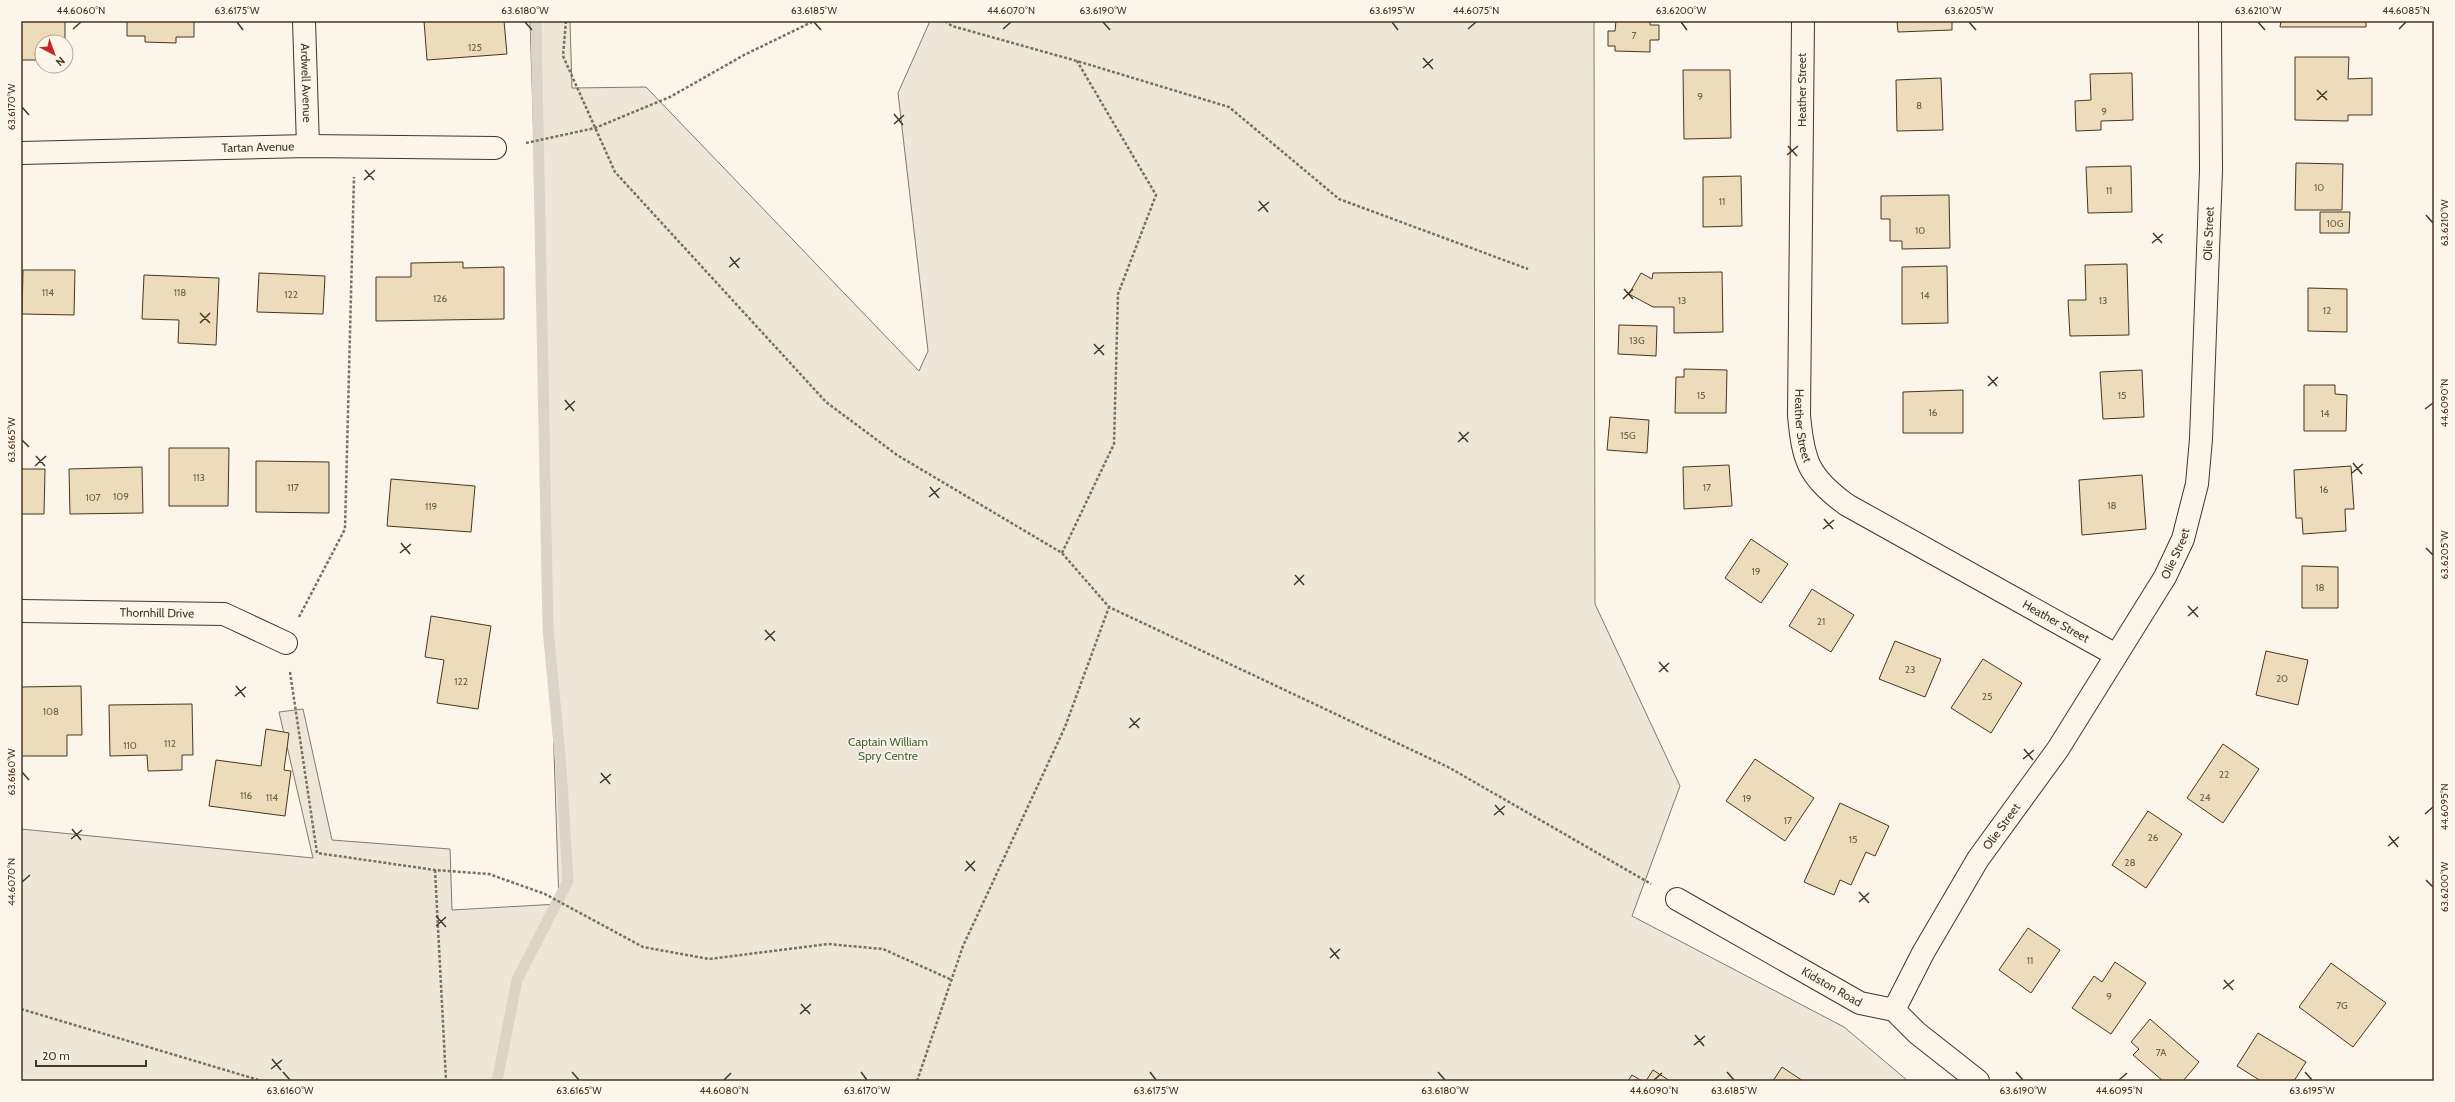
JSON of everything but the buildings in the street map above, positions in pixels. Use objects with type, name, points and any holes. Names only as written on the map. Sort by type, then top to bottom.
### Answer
[{"type":"street","name":"Ardwell Avenue","points":[[304,21],[308,146]]},
{"type":"street","name":"Heather Street","points":[[1802,21],[1799,415],[1802,446],[1810,469],[1826,489],[1847,505],[2116,655]]},
{"type":"street","name":"Olie Street","points":[[1894,1010],[1924,953],[1978,859],[2058,749],[2165,578],[2177,554],[2191,512],[2197,484],[2201,439],[2212,170],[2210,21]]},
{"type":"street","name":"Tartan Avenue","points":[[21,153],[308,146],[495,148]]},
{"type":"street","name":"Thornhill Drive","points":[[21,611],[224,614],[286,643]]},
{"type":"street","name":"Kidston Road","points":[[1678,899],[1860,1003],[1894,1010]]},
{"type":"street","points":[[1894,1010],[1917,1033],[1978,1081]]},
{"type":"path","points":[[566,21],[564,56],[614,172],[826,402],[897,455],[1062,553],[1109,606],[1450,768],[1678,899]]},
{"type":"path","points":[[554,138],[595,128],[670,97],[744,55],[814,21]]},
{"type":"path","points":[[945,21],[952,26],[1077,61],[1229,107],[1339,199],[1528,269]]},
{"type":"path","points":[[1062,553],[1114,444],[1118,294],[1156,195],[1077,61]]},
{"type":"path","points":[[355,146],[345,529],[286,643],[317,852],[435,870],[489,874],[545,894],[572,907],[643,947],[709,959],[828,944],[883,949],[952,980]]},
{"type":"path","points":[[917,1081],[963,946],[1064,727],[1109,606]]},
{"type":"path","points":[[435,870],[446,1081]]},
{"type":"path","points":[[21,1009],[262,1081]]},
{"type":"green space","name":"Captain William Spry Centre","points":[[530,21],[570,21],[572,88],[646,87],[919,371],[928,351],[898,93],[930,21],[1594,21],[1595,604],[1680,786],[1632,916],[1844,1027],[1908,1081],[21,1081],[21,829],[313,858],[279,712],[303,709],[332,840],[450,849],[452,910],[559,904]]},
{"type":"waterway","points":[[497,1081],[517,980],[568,881],[561,766],[548,629],[536,21]]}]
